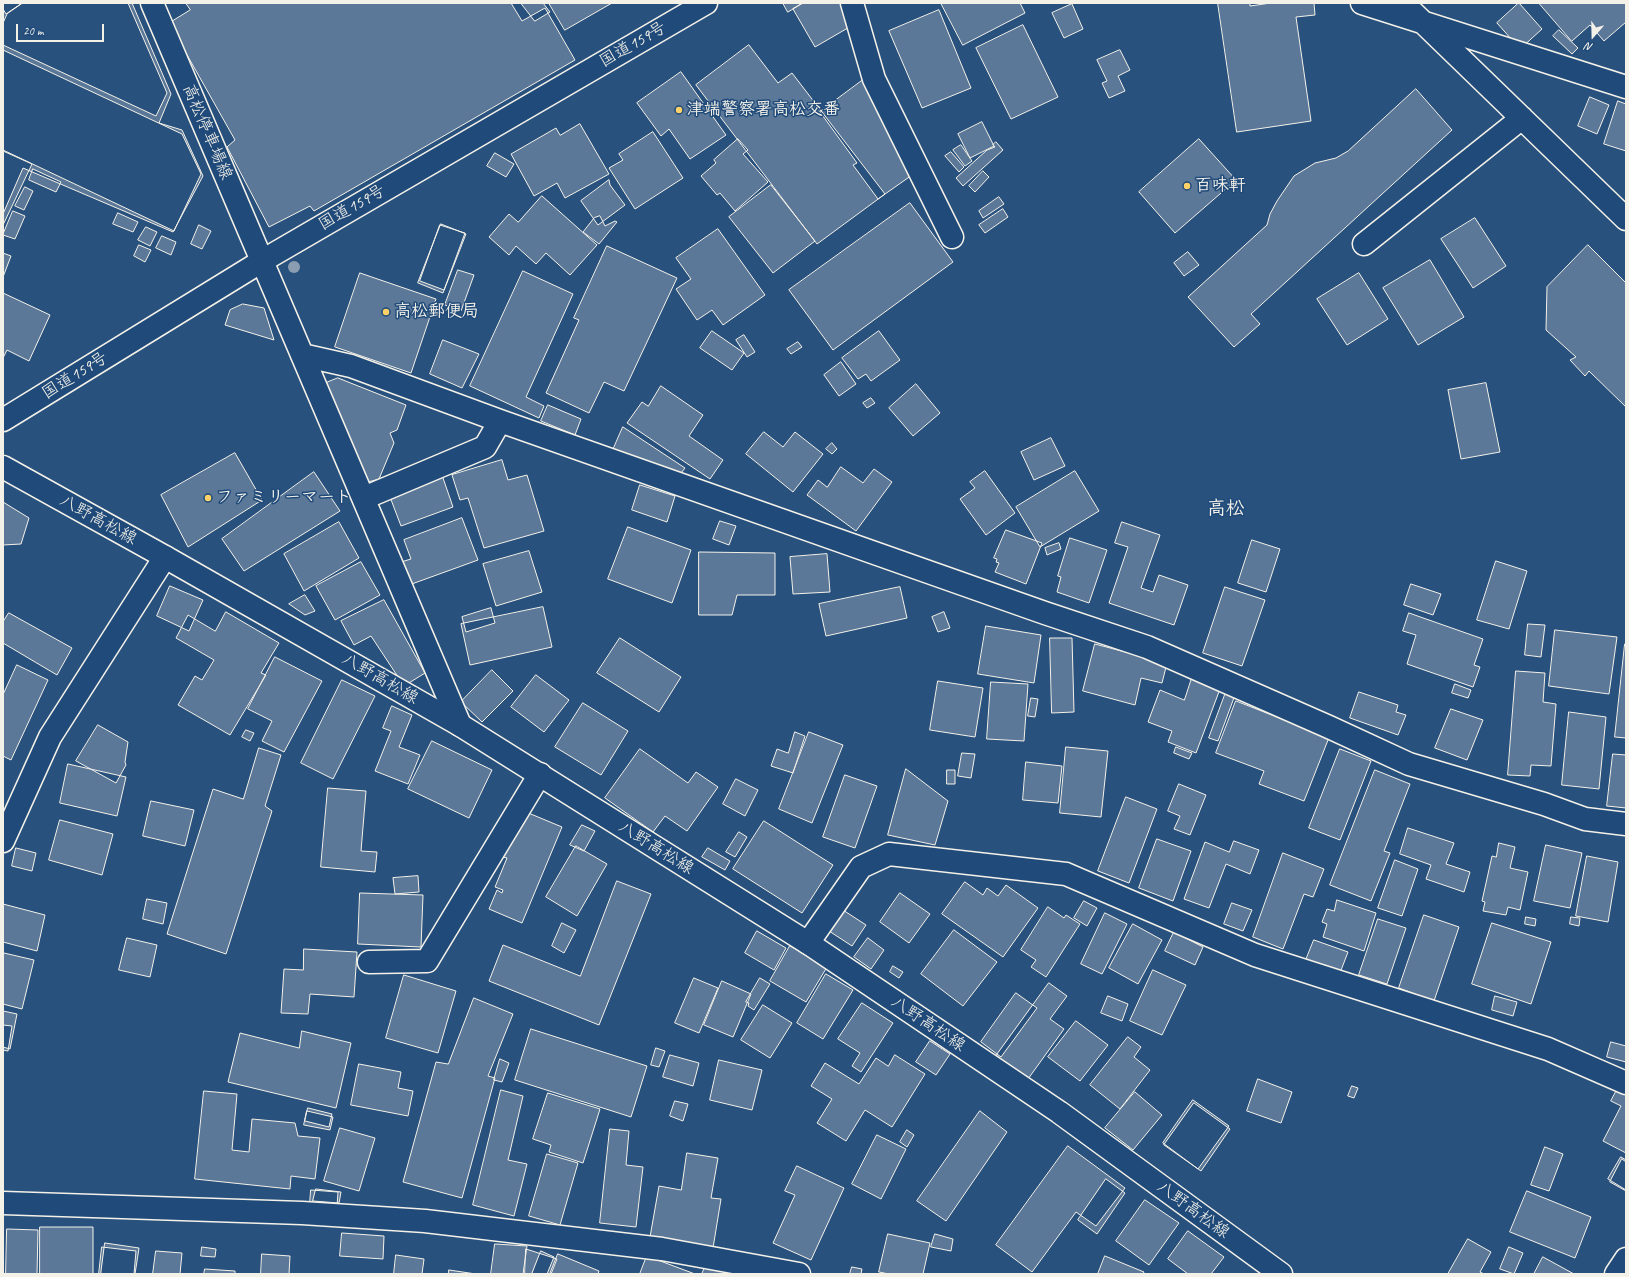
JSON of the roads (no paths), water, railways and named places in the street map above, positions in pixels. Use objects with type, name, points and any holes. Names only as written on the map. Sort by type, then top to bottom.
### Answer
[{"type":"main road","name":"高松停車場線","points":[[152,3],[460,725]]},
{"type":"main road","name":"国道159号","points":[[3,420],[262,261],[706,3]]},
{"type":"main road","points":[[852,3],[874,79],[952,237]]},
{"type":"main road","points":[[1362,3],[1626,87]]},
{"type":"main road","points":[[1403,3],[1626,220]]},
{"type":"main road","points":[[1364,244],[1522,118]]},
{"type":"main road","points":[[302,355],[351,366],[500,421],[1038,611],[1147,647],[1409,764],[1544,804],[1585,819],[1626,824]]},
{"type":"main road","points":[[364,498],[485,447],[500,421]]},
{"type":"main road","name":"八野高松線","points":[[3,467],[165,557],[460,725],[808,943],[1059,1112],[1281,1274]]},
{"type":"main road","points":[[3,841],[50,737],[165,557]]},
{"type":"main road","points":[[369,962],[427,961],[540,774]]},
{"type":"main road","points":[[808,943],[861,867],[889,854],[1066,874],[1255,955],[1548,1049],[1626,1083]]},
{"type":"main road","points":[[3,1203],[302,1213],[425,1220],[662,1249],[799,1274]]},
{"type":"main road","points":[[1616,1274],[1626,1258]]},
{"type":"place","name":"津端警察署高松交番","points":[[679,110]]},
{"type":"place","name":"百味軒","points":[[1187,186]]},
{"type":"place","name":"高松郵便局","points":[[386,312]]},
{"type":"place","name":"ファミリーマート","points":[[208,498]]},
{"type":"district","name":"高松","points":[[1226,509]]}]
